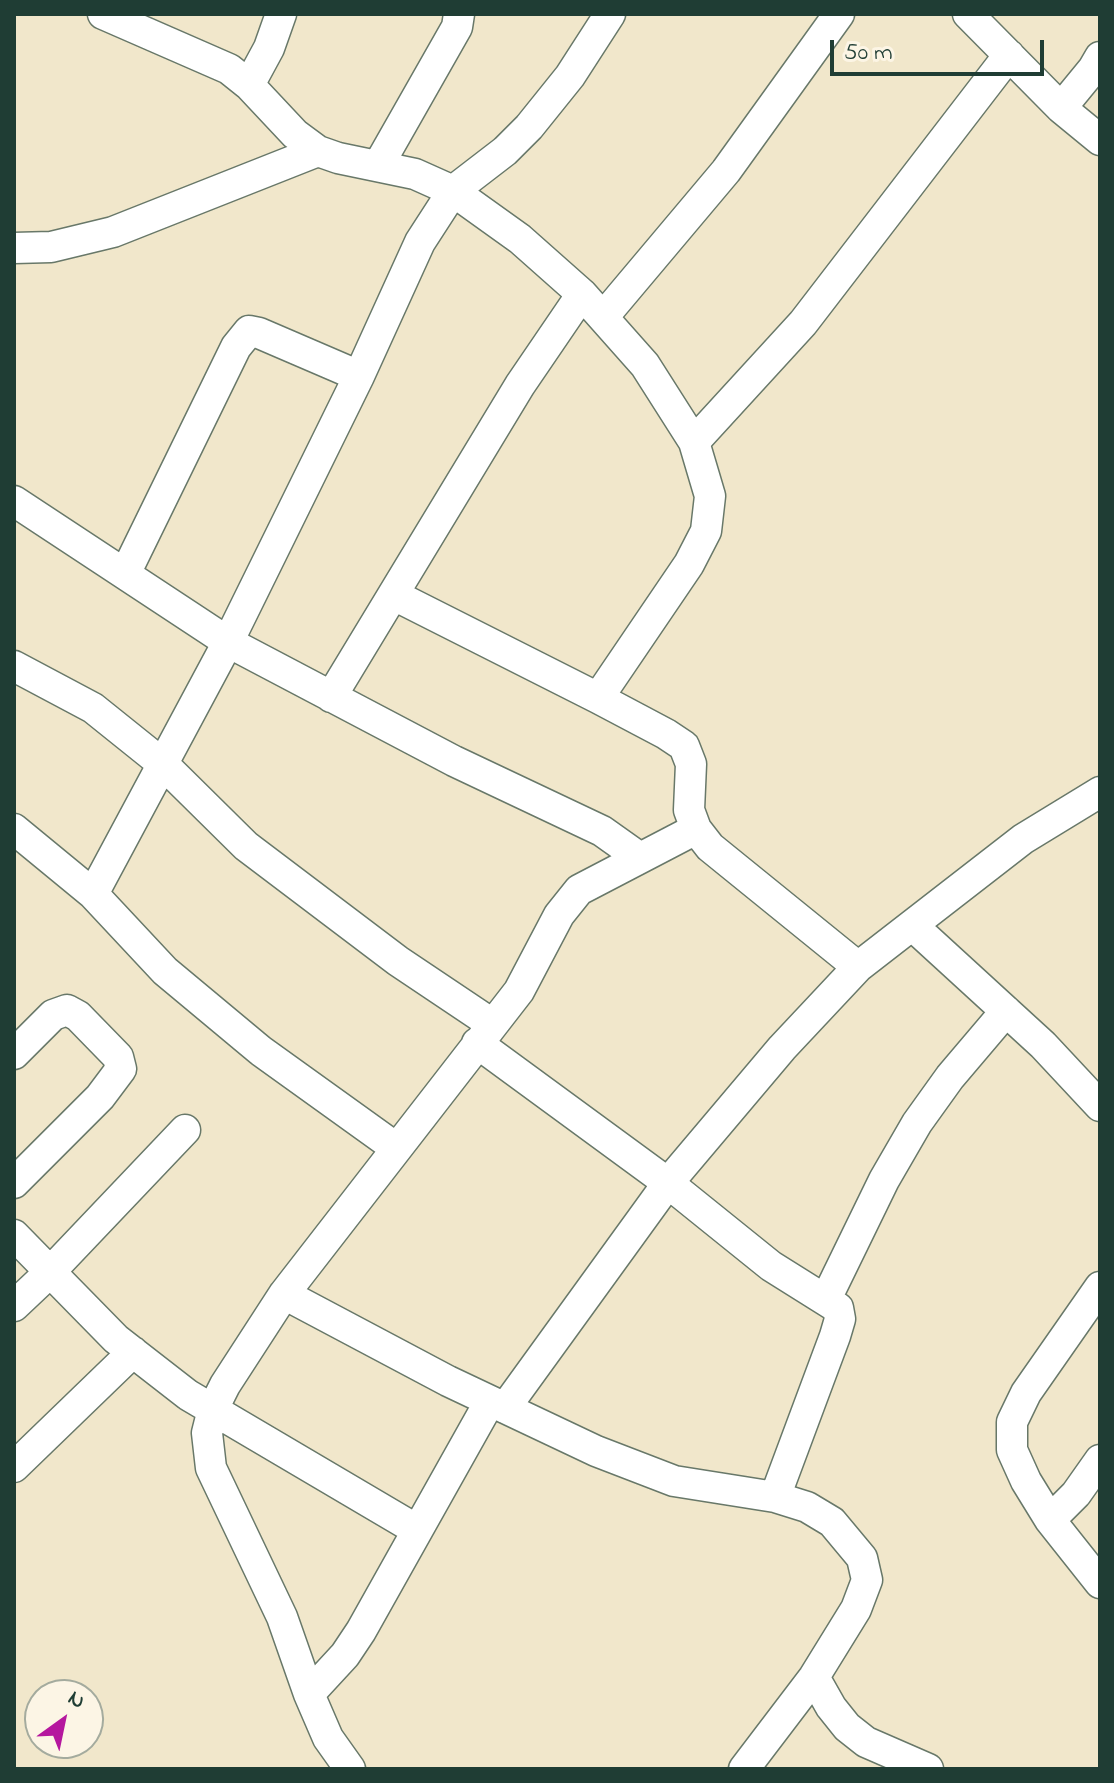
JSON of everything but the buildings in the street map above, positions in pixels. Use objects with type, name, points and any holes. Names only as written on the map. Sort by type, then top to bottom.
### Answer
[{"type":"street","points":[[103,14],[229,69],[249,85],[295,134],[318,151],[415,174],[453,191],[520,239],[582,294],[645,365],[694,442],[710,496],[706,531],[689,564],[598,698]]},
{"type":"street","points":[[249,85],[269,48],[281,14]]},
{"type":"street","points":[[378,166],[457,27],[459,14]]},
{"type":"street","points":[[93,894],[228,642],[359,376],[420,242],[453,191],[505,151],[529,127],[570,76],[610,14]]},
{"type":"street","points":[[604,316],[726,171],[839,14]]},
{"type":"street","points":[[968,14],[1061,108],[1100,140]]},
{"type":"street","points":[[694,442],[803,323],[1009,55]]},
{"type":"street","points":[[1061,108],[1100,57]]},
{"type":"street","points":[[14,248],[51,247],[113,232],[318,151]]},
{"type":"street","points":[[331,697],[520,385],[582,294]]},
{"type":"street","points":[[125,574],[236,347],[249,331],[359,376]]},
{"type":"street","points":[[14,501],[228,642],[454,761],[602,831],[640,858]]},
{"type":"street","points":[[394,595],[598,698],[684,746],[691,764],[689,810],[696,829],[710,847],[858,967]]},
{"type":"street","points":[[14,666],[93,708],[164,765],[246,846],[277,871],[398,961],[771,1266],[838,1308],[840,1319],[775,1497]]},
{"type":"street","points":[[309,1694],[345,1655],[417,1530],[497,1404],[668,1183],[743,1093],[858,967],[1023,839],[1100,792]]},
{"type":"street","points":[[14,829],[93,894],[165,971],[249,1041],[396,1148]]},
{"type":"street","points":[[350,1769],[328,1738],[282,1617],[211,1468],[207,1433],[213,1409],[284,1294],[519,991],[559,915],[579,890],[696,829]]},
{"type":"street","points":[[913,926],[1043,1045],[1100,1106]]},
{"type":"street","points":[[14,1054],[53,1015],[67,1010],[78,1016],[118,1057],[121,1069],[100,1097],[14,1183]]},
{"type":"street","points":[[826,1299],[884,1180],[917,1123],[950,1077],[1006,1011]]},
{"type":"street","points":[[14,1306],[185,1130]]},
{"type":"street","points":[[14,1235],[116,1339],[188,1395],[417,1530]]},
{"type":"street","points":[[1100,1287],[1026,1393],[1012,1422],[1012,1450],[1026,1481],[1063,1507],[1100,1583]]},
{"type":"street","points":[[284,1294],[497,1404],[596,1451],[674,1481],[775,1497],[807,1507],[832,1522],[862,1558],[867,1580],[856,1609],[814,1677],[744,1769]]},
{"type":"street","points":[[14,1467],[133,1352]]},
{"type":"street","points":[[1063,1507],[1100,1460]]},
{"type":"street","points":[[814,1677],[847,1727],[866,1742],[928,1769]]}]
